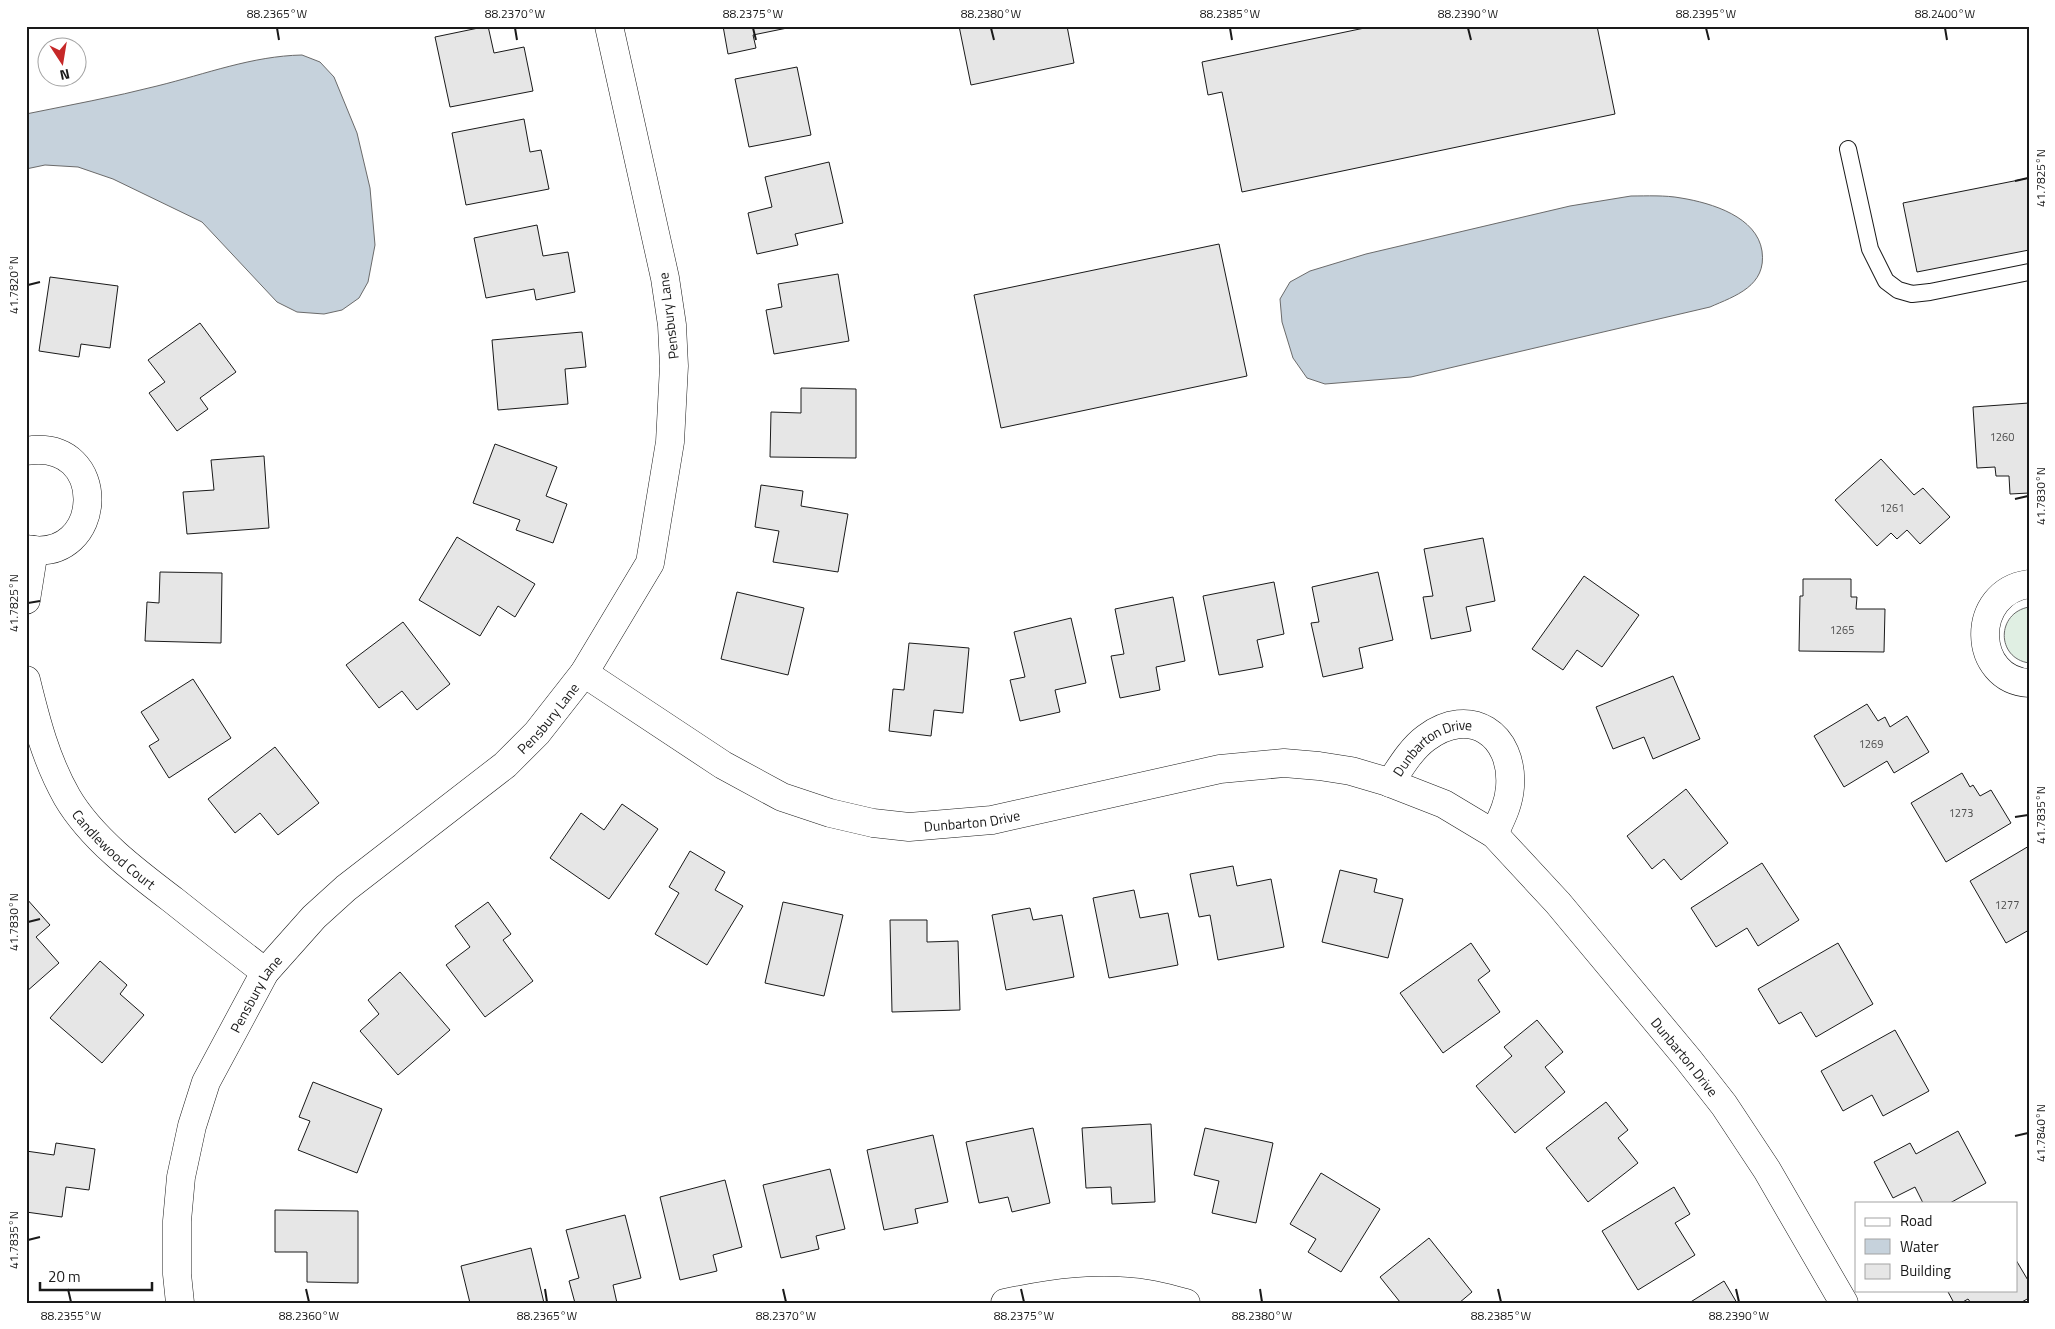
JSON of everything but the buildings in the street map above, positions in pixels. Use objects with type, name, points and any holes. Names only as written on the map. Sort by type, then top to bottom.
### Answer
[{"type":"street","name":"Pensbury Lane","points":[[180,1303],[177,1274],[177,1221],[181,1177],[192,1126],[206,1082],[265,972],[314,917],[346,888],[505,765],[537,733],[584,673],[650,563],[670,442],[674,366],[672,326],[665,278],[610,26]]},
{"type":"street","points":[[26,452],[38,449],[54,452],[69,460],[80,471],[87,486],[89,502],[85,518],[77,532],[65,542],[50,549],[30,549],[26,600]]},
{"type":"street","points":[[2029,584],[2019,585],[2002,594],[1991,609],[1984,626],[1985,645],[1993,662],[2006,676],[2029,683]]},
{"type":"street","name":"Dunbarton Drive","points":[[584,673],[723,766],[782,798],[830,813],[873,823],[909,826],[992,820],[1220,769],[1284,764],[1319,766],[1351,771],[1390,783],[1444,804],[1494,834],[1558,902],[1688,1059],[1724,1105],[1767,1170],[1844,1303]]},
{"type":"street","name":"Candlewood Court","points":[[26,680],[39,731],[49,760],[68,799],[95,833],[137,873],[265,972]]},
{"type":"street","name":"Dunbarton Drive","points":[[1390,783],[1408,757],[1424,739],[1441,728],[1456,723],[1474,725],[1490,732],[1502,746],[1508,765],[1510,786],[1507,804],[1494,834]]},
{"type":"street","points":[[1005,1303],[1050,1293],[1104,1290],[1147,1294],[1186,1303]]},
{"type":"lane","points":[[1848,149],[1870,249],[1886,281],[1898,290],[1912,294],[1930,292],[2029,272]]},
{"type":"green space","points":[[2029,607],[2029,663],[2018,659],[2010,653],[2004,635],[2010,618],[2018,611]]},
{"type":"water","points":[[302,55],[320,62],[334,77],[357,133],[370,188],[375,245],[368,282],[359,298],[342,310],[324,314],[297,312],[277,302],[202,222],[113,179],[78,167],[45,165],[26,169],[26,114],[141,90],[247,62]]},
{"type":"water","points":[[1631,196],[1669,196],[1693,200],[1731,214],[1752,229],[1758,239],[1762,251],[1760,273],[1739,294],[1710,307],[1411,377],[1325,384],[1307,378],[1293,358],[1282,322],[1280,299],[1290,282],[1310,271],[1366,254],[1570,206]]}]
